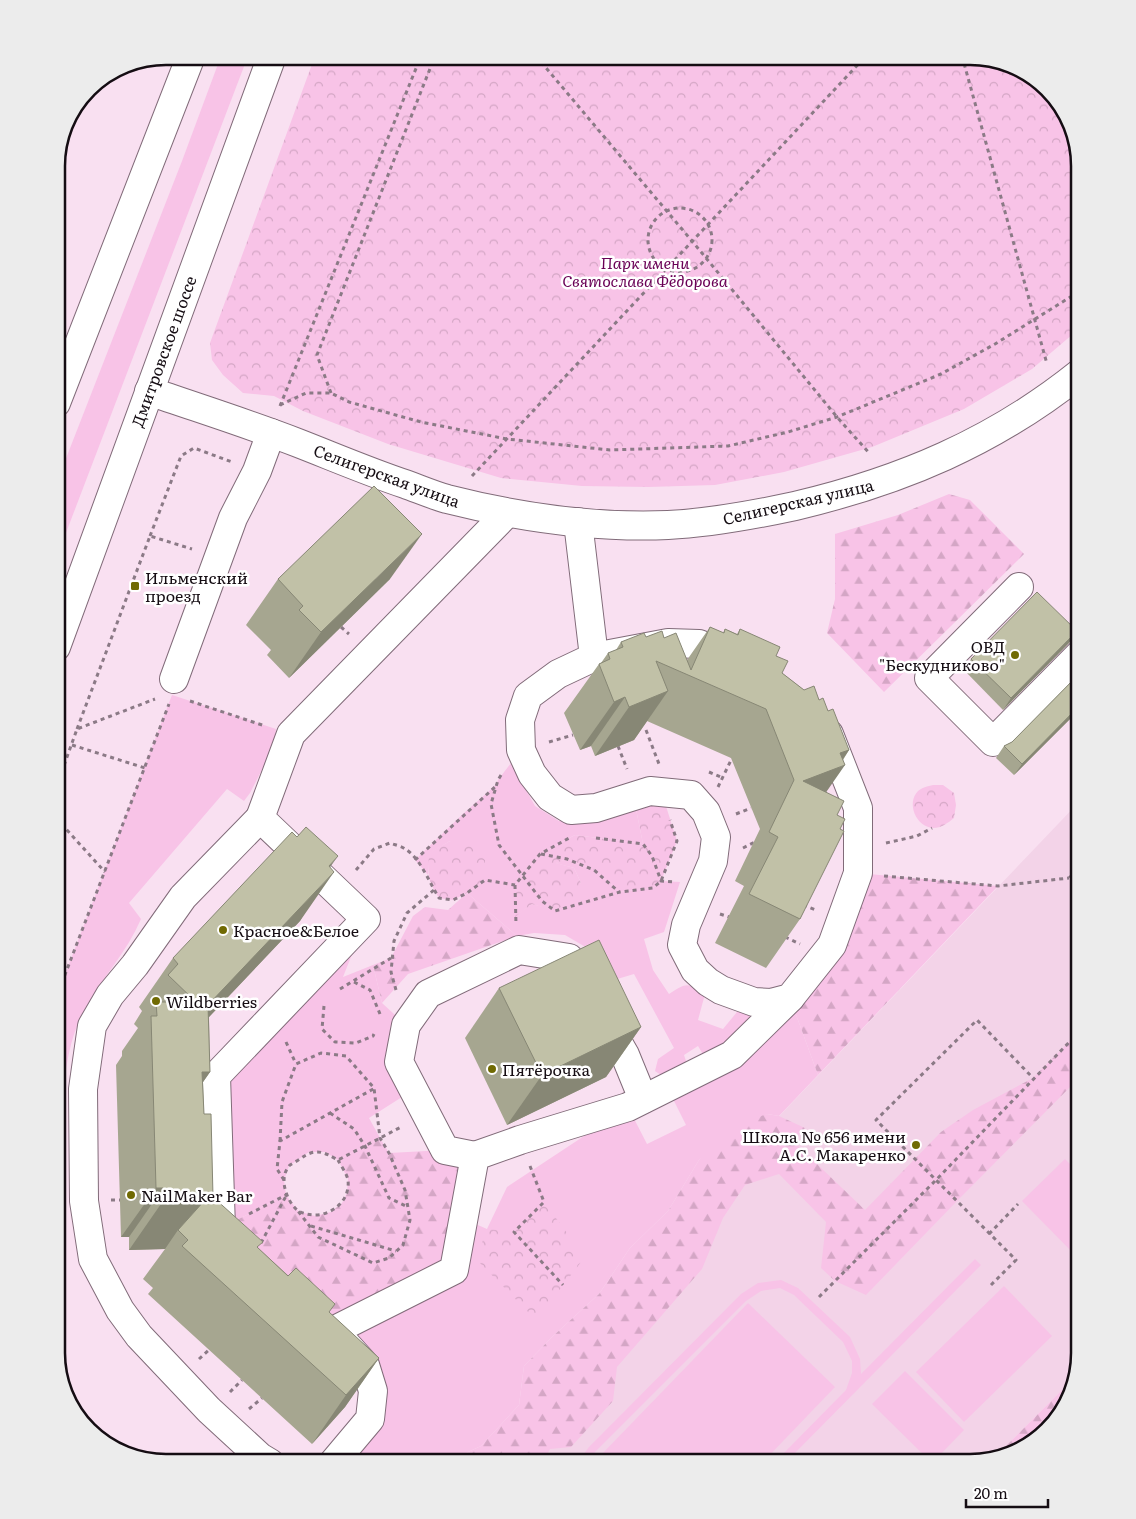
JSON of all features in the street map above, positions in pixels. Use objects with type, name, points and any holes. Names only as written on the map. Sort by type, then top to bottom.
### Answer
[{"type":"main road","points":[[65,380],[187,65]]},
{"type":"main road","name":"Дмитровское шоссе","points":[[65,622],[269,65]]},
{"type":"main road","name":"Селигерская улица","points":[[149,391],[270,433],[444,498],[507,513],[542,518],[578,522],[667,525],[703,522],[780,509],[877,484],[929,464],[965,447],[1071,385]]},
{"type":"main road","points":[[173,689],[234,518],[257,471],[270,433]]},
{"type":"main road","points":[[257,1454],[209,1410],[139,1336],[120,1310],[93,1259],[84,1201],[83,1089],[92,1026],[110,995],[135,965],[183,897],[260,818],[291,734],[507,513]]},
{"type":"main road","points":[[578,522],[594,657]]},
{"type":"main road","points":[[1019,587],[929,678],[993,742],[1071,663]]},
{"type":"main road","points":[[761,668],[698,644],[668,643],[594,657],[558,674],[528,696],[520,720],[521,750],[532,774],[550,797],[571,810],[596,808],[650,791],[691,795],[706,812],[716,837],[713,861],[686,925],[682,945],[695,970],[708,982],[721,990],[754,1002],[771,1003],[790,998]]},
{"type":"main road","points":[[643,1099],[625,1055],[569,958],[519,950],[428,994],[406,1025],[399,1062],[426,1115],[445,1150],[475,1156],[628,1106],[643,1099],[732,1055],[790,998],[832,945],[858,873],[858,808],[822,717],[814,711]]},
{"type":"main road","points":[[253,1258],[221,1228],[216,1076],[366,919],[260,818]]},
{"type":"main road","points":[[333,1330],[454,1270],[475,1156]]},
{"type":"main road","points":[[312,1312],[333,1330],[365,1365],[373,1391],[370,1419],[341,1454]]},
{"type":"path","points":[[417,65],[280,405],[306,393],[331,394],[349,402],[421,422],[507,438],[610,450],[728,446],[788,432],[837,417],[941,374],[1036,320],[1071,296]]},
{"type":"path","points":[[331,394],[317,355],[431,65]]},
{"type":"path","points":[[544,65],[668,211],[837,417],[870,454]]},
{"type":"path","points":[[472,476],[858,65]]},
{"type":"path","points":[[965,65],[1048,364]]},
{"type":"path","points":[[683,208],[694,211],[708,225],[712,237],[711,248],[707,258],[699,266],[689,271],[678,272],[658,263],[649,243],[650,232],[654,222],[662,214],[683,208]]},
{"type":"path","points":[[65,764],[181,456],[194,448],[257,471]]},
{"type":"path","points":[[150,536],[219,558]]},
{"type":"path","points":[[77,729],[173,689],[291,734]]},
{"type":"path","points":[[65,975],[145,768],[173,689]]},
{"type":"path","points":[[521,750],[498,780],[491,804],[499,846],[542,901],[555,910],[620,892],[653,888],[661,881],[677,841],[665,803],[669,793],[646,730]]},
{"type":"path","points":[[72,745],[145,768]]},
{"type":"path","points":[[706,812],[736,749]]},
{"type":"path","points":[[415,860],[496,785]]},
{"type":"path","points":[[65,828],[105,872]]},
{"type":"path","points":[[858,844],[889,843],[917,836],[932,828]]},
{"type":"path","points":[[516,926],[515,885],[540,854],[575,835]]},
{"type":"path","points":[[594,837],[644,844],[652,856],[661,881]]},
{"type":"path","points":[[351,875],[374,849],[390,842],[407,849],[428,875],[434,890],[440,898],[453,900],[485,880],[515,885]]},
{"type":"path","points":[[540,854],[567,859],[594,870],[620,892]]},
{"type":"path","points":[[858,873],[998,886],[1069,878]]},
{"type":"path","points":[[661,881],[704,885]]},
{"type":"path","points":[[406,1025],[391,972],[394,941],[407,913],[434,890]]},
{"type":"path","points":[[336,991],[354,982],[390,958]]},
{"type":"path","points":[[354,982],[370,990],[380,1013],[378,1021]]},
{"type":"path","points":[[330,998],[324,1006],[322,1029],[335,1042],[356,1043],[373,1036],[376,1028]]},
{"type":"path","points":[[315,1007],[324,1006]]},
{"type":"path","points":[[991,1285],[1016,1260],[876,1120],[977,1020],[1033,1078]]},
{"type":"path","points":[[819,1297],[936,1180],[1071,1040]]},
{"type":"path","points":[[320,1053],[346,1056],[374,1088],[380,1138],[389,1153],[405,1190],[410,1220],[403,1245],[389,1258],[373,1263],[318,1237],[286,1195],[284,1180],[277,1169],[282,1102],[296,1064],[320,1053]]},
{"type":"path","points":[[280,1141],[404,1071]]},
{"type":"path","points":[[330,1113],[354,1129],[365,1146],[389,1198],[408,1207]]},
{"type":"path","points":[[338,1160],[426,1115]]},
{"type":"path","points":[[520,1140],[544,1202],[514,1232],[563,1285]]},
{"type":"path","points":[[284,1180],[289,1166],[310,1152],[325,1152],[338,1160],[348,1179],[347,1193],[342,1203],[331,1212],[315,1216],[298,1211]]},
{"type":"path","points":[[221,1228],[286,1195]]},
{"type":"path","points":[[253,1258],[286,1195]]},
{"type":"path","points":[[989,1234],[1018,1204]]},
{"type":"path","points":[[310,1226],[397,1251]]},
{"type":"shaded area","name":"Школа № 656 имени А.С. Макаренко","points":[[1071,810],[1071,1353],[1068,1379],[1065,1387],[1003,1449],[984,1453],[507,1454],[688,1258],[724,1174]]},
{"type":"green space","points":[[218,65],[245,65],[65,535],[65,461]]},
{"type":"green space","name":"Парк имени Святослава Фёдорова","points":[[312,65],[977,65],[1003,70],[1021,78],[1037,90],[1058,115],[1068,140],[1071,166],[1071,336],[1032,369],[964,409],[872,447],[784,472],[715,485],[648,487],[582,486],[501,478],[388,444],[303,411],[274,396],[243,393],[223,375],[212,360],[210,343]]},
{"type":"green space","points":[[949,494],[970,500],[1024,554],[884,692],[827,633],[835,599],[835,534],[898,515]]},
{"type":"green space","points":[[172,695],[276,729],[274,746],[244,801],[227,789],[129,903],[141,919],[129,943],[92,998],[78,1023],[65,1077],[65,974]]},
{"type":"green space","points":[[511,763],[535,806],[559,821],[636,809],[643,844],[575,835],[540,854],[515,885],[515,916],[532,904],[555,910],[581,883],[574,868],[555,863],[567,859],[594,870],[620,892],[653,888],[661,881],[680,882],[664,932],[644,939],[653,970],[669,994],[687,985],[695,987],[705,994],[698,1020],[723,1029],[737,1012],[748,1010],[751,1019],[738,1033],[704,1056],[698,1046],[684,1055],[688,1067],[664,1077],[655,1071],[658,1059],[674,1048],[634,974],[614,980],[594,952],[565,935],[534,933],[517,936],[467,893],[485,880],[450,841],[430,853],[428,875],[415,860],[496,785]]},
{"type":"green space","points":[[933,785],[943,785],[954,793],[956,805],[954,818],[936,828],[927,827],[922,823],[913,808],[913,802],[918,791]]},
{"type":"green space","points":[[665,803],[677,841],[661,881],[653,888],[620,892],[594,870],[567,859],[556,863],[574,868],[581,883],[574,898],[555,911],[532,904],[515,917],[515,885],[540,854],[575,835],[643,844],[636,809]]},
{"type":"green space","points":[[450,841],[473,846],[485,860],[485,880],[453,900],[439,898],[430,881],[429,872],[429,853]]},
{"type":"green space","points":[[858,873],[998,886],[818,1075],[790,998]]},
{"type":"green space","points":[[467,893],[517,936],[408,974],[382,1003],[373,965],[391,958],[413,916],[425,907],[448,910]]},
{"type":"green space","points":[[366,919],[343,977],[373,965],[382,1003],[406,1025],[413,1090],[369,1118],[380,1138],[338,1160],[325,1152],[309,1152],[289,1166],[284,1180],[286,1195],[221,1228],[216,1076]]},
{"type":"green space","points":[[790,998],[818,1075],[779,1116],[767,1114],[699,1160],[668,1211],[630,1248],[599,1294],[552,1337],[524,1366],[519,1405],[481,1446],[466,1454],[338,1454],[373,1391],[333,1331],[464,1219],[487,1229],[507,1187],[628,1107],[647,1144],[686,1125],[667,1087]]},
{"type":"green space","points":[[1071,1040],[1071,1086],[866,1295],[835,1281],[821,1268],[826,1222],[779,1174],[745,1185],[723,1218],[702,1269],[617,1367],[613,1401],[571,1447],[550,1449],[548,1454],[466,1454],[481,1446],[519,1405],[524,1366],[552,1337],[599,1294],[630,1248],[668,1211],[699,1160],[735,1125],[767,1114],[779,1116],[805,1128],[793,1141],[865,1210],[941,1132],[973,1110],[1033,1078]]},
{"type":"green space","points":[[380,1138],[389,1153],[445,1150],[475,1156],[454,1270],[333,1331],[221,1228],[286,1195],[298,1211],[315,1216],[331,1212],[342,1203],[347,1193],[348,1179],[338,1160]]},
{"type":"green space","points":[[1065,1159],[1071,1165],[1071,1251],[1022,1201]]},
{"type":"green space","points":[[544,1202],[585,1257],[536,1320],[476,1259],[487,1229],[514,1232]]},
{"type":"green space","points":[[975,1259],[981,1265],[794,1454],[783,1454],[846,1390],[852,1373],[852,1361],[843,1342],[794,1295],[780,1288],[761,1291],[746,1301],[594,1454],[584,1454],[741,1294],[758,1283],[781,1280],[798,1288],[850,1337],[860,1359],[861,1374]]},
{"type":"green space","points":[[1004,1286],[1052,1336],[964,1422],[916,1372]]},
{"type":"green space","points":[[748,1303],[835,1387],[771,1454],[602,1454]]},
{"type":"green space","points":[[905,1371],[964,1430],[941,1454],[923,1454],[872,1404]]},
{"type":"green space","points":[[1065,1387],[1054,1409],[1037,1429],[1015,1444],[1003,1449]]},
{"type":"building","points":[[374,486],[422,534],[321,632],[299,610],[303,606],[278,579]]},
{"type":"building","name":"ОВД \"Бескудниково\"","points":[[1037,592],[1071,625],[1071,637],[1011,698],[971,659]]},
{"type":"building","points":[[710,627],[724,633],[725,629],[738,635],[740,629],[780,647],[776,656],[788,661],[782,673],[804,690],[814,686],[819,700],[823,698],[828,711],[833,709],[849,750],[840,753],[845,765],[803,781],[844,801],[837,815],[845,819],[840,829],[844,831],[800,919],[749,894],[778,837],[769,832],[794,780],[766,709],[656,661],[668,691],[629,707],[625,697],[614,702],[599,664],[610,659],[608,653],[623,647],[621,642],[644,633],[646,637],[662,631],[664,638],[676,633],[691,670]]},
{"type":"building","points":[[1071,682],[1071,714],[1022,764],[1004,746],[1012,742]]},
{"type":"building","points":[[306,827],[338,856],[329,866],[334,872],[208,1005],[210,1072],[202,1072],[204,1114],[211,1114],[213,1197],[263,1242],[257,1247],[288,1276],[296,1268],[335,1304],[329,1312],[379,1358],[346,1395],[182,1246],[188,1240],[178,1230],[205,1200],[163,1201],[163,1188],[156,1188],[151,1016],[157,1016],[156,1002],[196,1002],[168,975],[178,964],[173,958],[292,832],[297,837]]},
{"type":"building","points":[[599,940],[641,1027],[542,1075],[499,988]]},
{"type":"place","name":"Ильменский проезд","points":[[135,586]]},
{"type":"place","name":"ОВД \"Бескудниково\"","points":[[1015,655]]},
{"type":"place","name":"Красное&Белое","points":[[223,930]]},
{"type":"place","name":"Wildberries","points":[[156,1001]]},
{"type":"place","name":"Пятёрочка","points":[[492,1069]]},
{"type":"place","name":"Школа № 656 имени А.С. Макаренко","points":[[916,1145]]},
{"type":"place","name":"NailMaker Bar","points":[[131,1195]]}]
